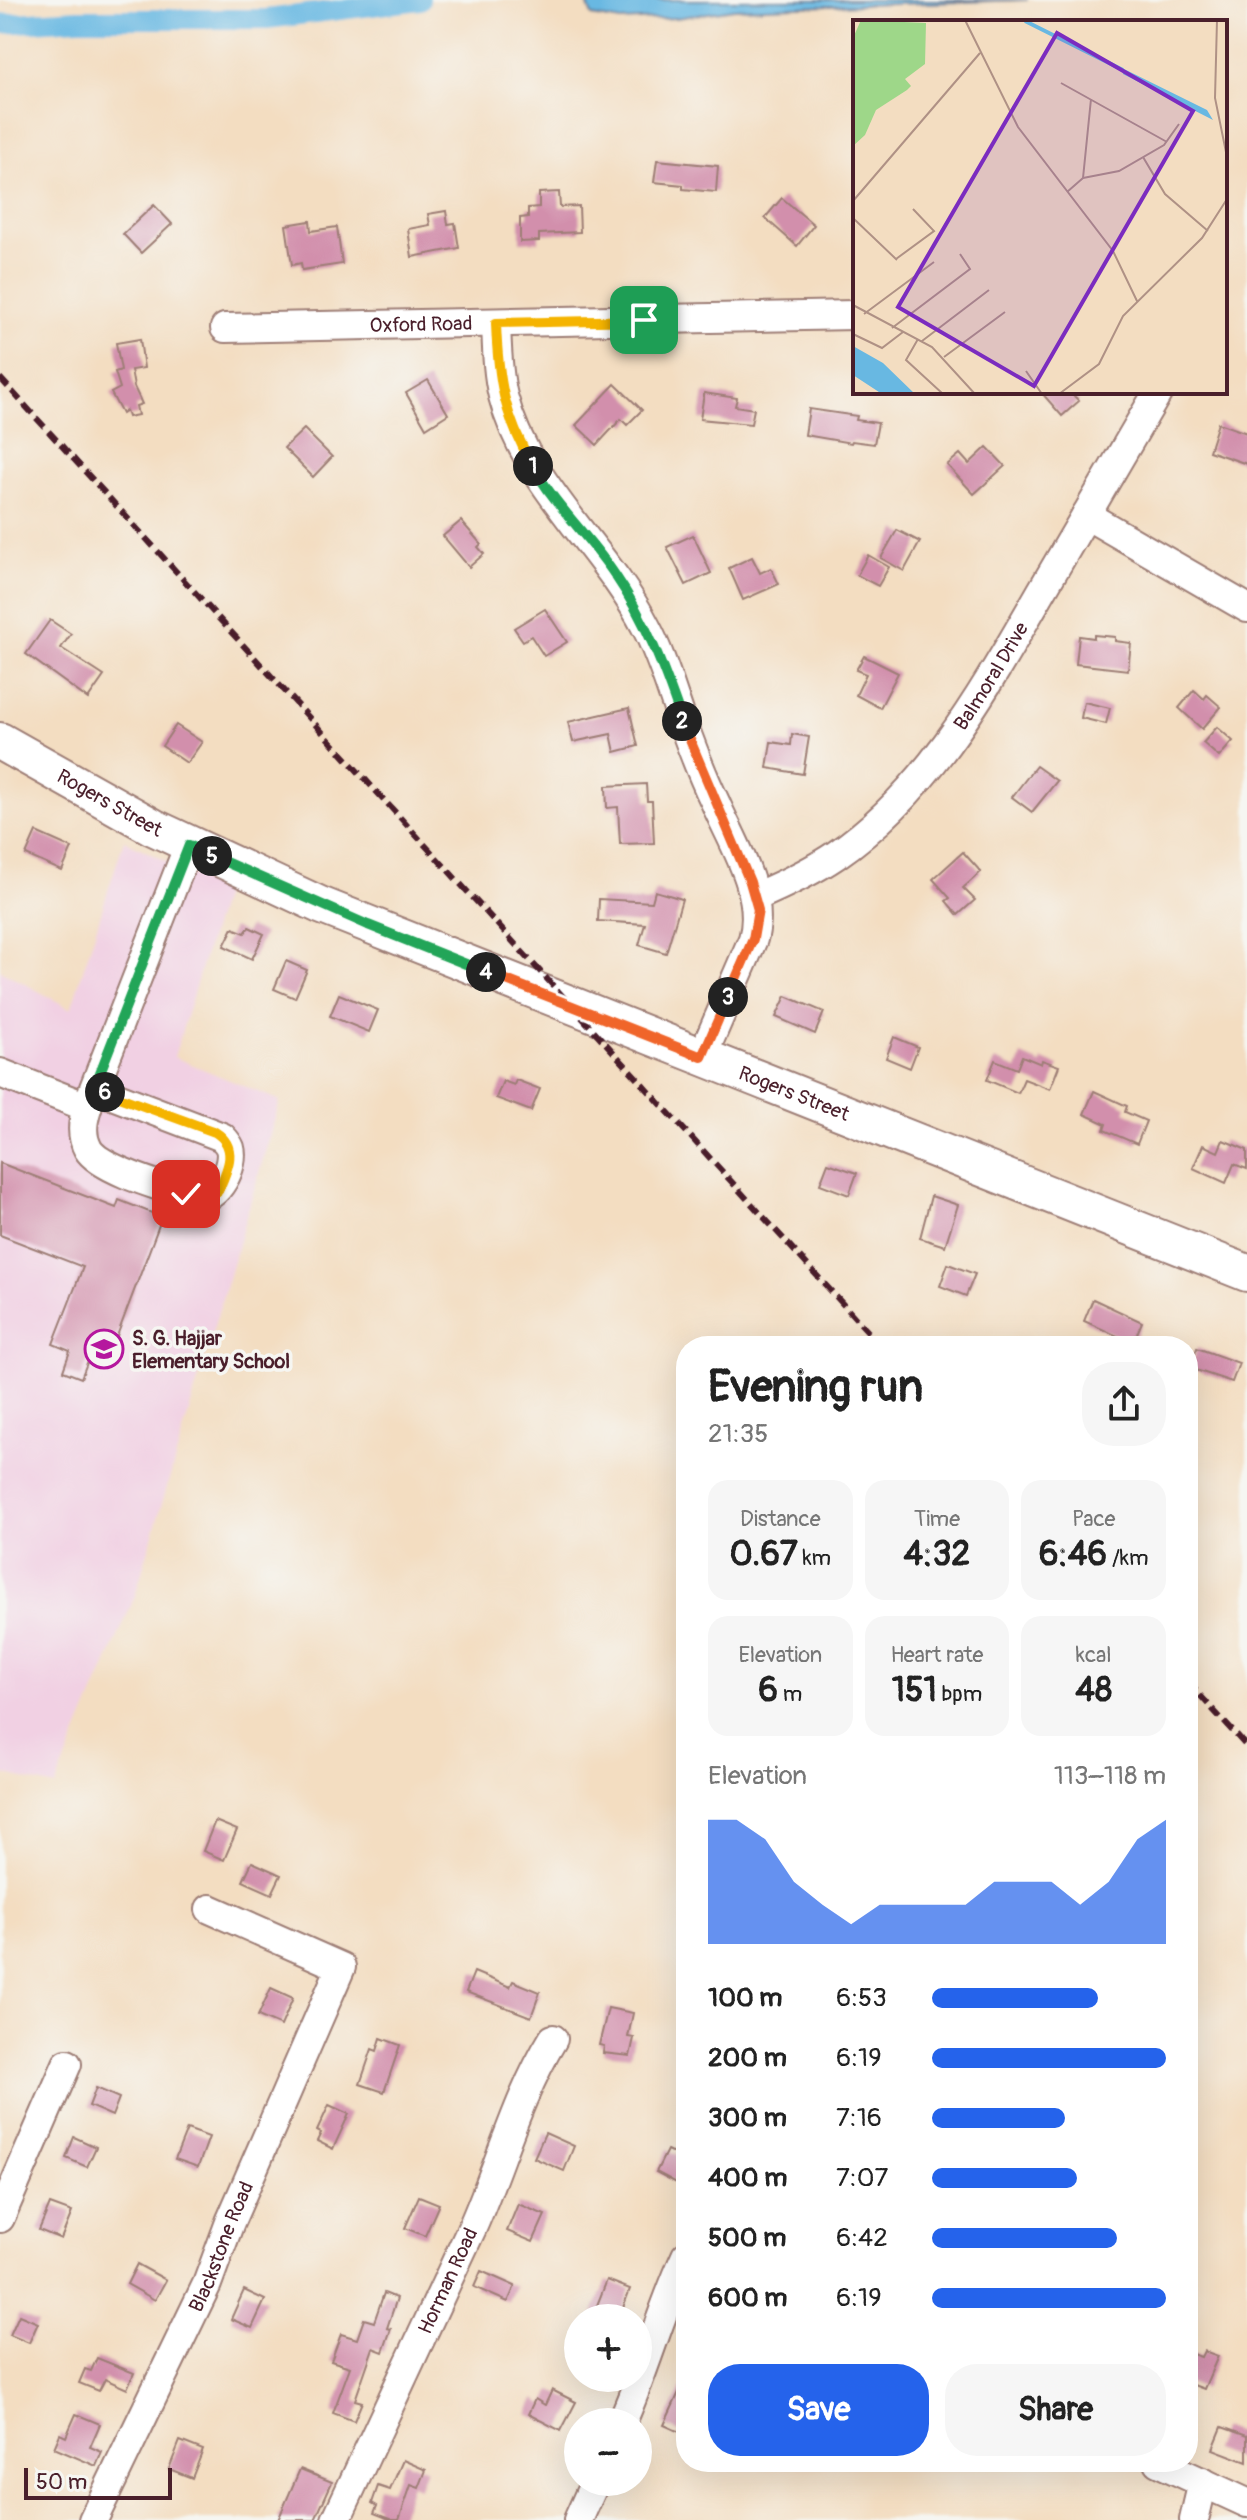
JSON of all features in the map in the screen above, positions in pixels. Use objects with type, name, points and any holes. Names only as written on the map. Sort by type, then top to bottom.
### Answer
[{"type":"main road","name":"Rogers Street","points":[[0,741],[104,801],[189,845],[368,925],[1247,1273]]},
{"type":"street","name":"Oxford Road","points":[[225,328],[853,315]]},
{"type":"street","points":[[496,323],[502,395],[512,423],[538,476],[614,573],[648,629],[695,755],[755,897],[757,925],[753,939],[702,1057]]},
{"type":"street","name":"Balmoral Drive","points":[[755,897],[809,872],[836,855],[861,837],[910,790],[977,703],[1157,394]]},
{"type":"street","points":[[1086,515],[1247,608]]},
{"type":"street","points":[[0,1073],[91,1098],[222,1137],[231,1150],[218,1191],[211,1197],[197,1198],[99,1160],[89,1151],[85,1141],[84,1119],[91,1098],[189,845]]},
{"type":"street","name":"Blackstone Road","points":[[93,2520],[207,2284],[230,2222],[341,1967],[210,1909]]},
{"type":"street","name":"Horman Road","points":[[336,2520],[477,2216],[526,2087],[553,2039]]},
{"type":"street","points":[[0,2218],[67,2064]]},
{"type":"street","points":[[628,2408],[676,2280]]},
{"type":"street","points":[[1180,2472],[1247,2503]]},
{"type":"street","points":[[1194,2520],[1203,2482]]},
{"type":"street","points":[[578,2520],[589,2496]]},
{"type":"shaded area","name":"S. G. Hajjar Elementary School","points":[[124,840],[224,891],[174,1057],[280,1101],[135,1596],[55,1787],[0,1773],[0,970],[71,1009]]},
{"type":"water","points":[[586,0],[1028,0],[734,9],[676,18],[621,21],[592,16]]},
{"type":"building","points":[[657,160],[718,166],[716,192],[654,182]]},
{"type":"building","points":[[559,192],[560,207],[579,206],[580,232],[539,234],[539,241],[520,242],[520,218],[528,217],[528,208],[539,207],[539,193]]},
{"type":"building","points":[[782,198],[814,225],[797,246],[765,218]]},
{"type":"building","points":[[154,205],[172,224],[141,253],[123,234]]},
{"type":"building","points":[[446,211],[448,224],[455,223],[459,248],[412,257],[408,229],[430,225],[428,214]]},
{"type":"building","points":[[310,221],[311,231],[337,227],[342,264],[302,270],[301,263],[292,265],[286,225]]},
{"type":"building","points":[[140,339],[144,368],[131,370],[142,404],[136,406],[138,415],[128,417],[126,411],[122,414],[111,393],[120,388],[115,372],[121,370],[116,343]]},
{"type":"building","points":[[428,380],[448,414],[426,428],[406,393]]},
{"type":"building","points":[[615,384],[642,410],[627,425],[621,419],[597,445],[576,425]]},
{"type":"building","points":[[704,393],[737,398],[735,406],[754,409],[751,424],[700,419]]},
{"type":"building","points":[[1043,394],[1072,394],[1079,401],[1062,416]]},
{"type":"building","points":[[809,409],[857,416],[856,420],[878,423],[874,444],[805,435]]},
{"type":"building","points":[[1218,423],[1247,433],[1247,464],[1209,451]]},
{"type":"building","points":[[304,429],[332,457],[313,477],[284,448]]},
{"type":"building","points":[[987,447],[1005,466],[974,494],[947,465],[960,454],[969,464]]},
{"type":"building","points":[[461,521],[481,544],[478,547],[484,554],[469,567],[443,536]]},
{"type":"building","points":[[897,530],[920,542],[904,571],[881,558]]},
{"type":"building","points":[[693,535],[711,573],[686,585],[667,547]]},
{"type":"building","points":[[868,555],[889,567],[878,586],[857,575]]},
{"type":"building","points":[[752,557],[760,573],[771,568],[779,584],[743,600],[729,568]]},
{"type":"building","points":[[545,609],[567,642],[544,656],[531,636],[523,641],[514,628]]},
{"type":"building","points":[[50,620],[71,634],[61,648],[104,676],[88,699],[26,654]]},
{"type":"building","points":[[1094,635],[1115,637],[1115,641],[1131,643],[1128,670],[1076,664],[1079,636],[1094,638]]},
{"type":"building","points":[[864,656],[898,673],[880,708],[856,695],[866,674],[856,670]]},
{"type":"building","points":[[1194,690],[1204,699],[1207,695],[1221,707],[1202,729],[1179,708]]},
{"type":"building","points":[[1084,702],[1110,708],[1106,724],[1081,718]]},
{"type":"building","points":[[629,708],[638,746],[615,752],[611,734],[573,742],[568,722]]},
{"type":"building","points":[[176,725],[202,742],[187,763],[162,746]]},
{"type":"building","points":[[1217,727],[1233,741],[1219,757],[1203,743]]},
{"type":"building","points":[[792,734],[809,737],[803,774],[767,768],[771,742],[791,745]]},
{"type":"building","points":[[1036,766],[1057,781],[1032,812],[1012,797]]},
{"type":"building","points":[[646,784],[647,801],[652,801],[654,843],[620,844],[618,807],[607,808],[606,786]]},
{"type":"building","points":[[36,832],[72,848],[62,871],[26,855]]},
{"type":"building","points":[[963,852],[981,872],[963,888],[975,900],[958,915],[946,901],[950,898],[933,879]]},
{"type":"building","points":[[655,891],[682,899],[666,953],[639,945],[645,924],[598,921],[599,899],[652,902]]},
{"type":"building","points":[[249,927],[264,934],[252,959],[224,946],[233,928],[245,933]]},
{"type":"building","points":[[286,961],[307,970],[295,998],[274,989]]},
{"type":"building","points":[[339,994],[378,1010],[369,1032],[330,1016]]},
{"type":"building","points":[[786,996],[824,1012],[815,1034],[776,1017]]},
{"type":"building","points":[[894,1037],[918,1047],[910,1068],[886,1058]]},
{"type":"building","points":[[1022,1056],[1041,1064],[1042,1060],[1059,1066],[1050,1089],[1024,1079],[1018,1093],[987,1080],[995,1060],[1017,1069]]},
{"type":"building","points":[[516,1080],[540,1089],[531,1111],[496,1098],[503,1081],[514,1085]]},
{"type":"building","points":[[1094,1091],[1127,1106],[1125,1112],[1146,1121],[1137,1144],[1104,1130],[1106,1124],[1084,1114]]},
{"type":"building","points":[[1223,1140],[1247,1150],[1247,1169],[1234,1164],[1226,1183],[1193,1168],[1203,1145],[1218,1152]]},
{"type":"building","points":[[0,1163],[116,1208],[119,1200],[162,1217],[106,1365],[89,1358],[81,1378],[63,1371],[70,1351],[53,1344],[83,1267],[0,1235]]},
{"type":"building","points":[[828,1163],[857,1173],[849,1195],[820,1184]]},
{"type":"building","points":[[931,1196],[958,1205],[945,1246],[920,1238]]},
{"type":"building","points":[[948,1264],[975,1274],[966,1296],[940,1286]]},
{"type":"building","points":[[1093,1299],[1142,1322],[1136,1336],[1117,1336],[1084,1321]]},
{"type":"building","points":[[1198,1348],[1239,1363],[1232,1382],[1198,1371]]},
{"type":"building","points":[[215,1821],[237,1830],[224,1860],[203,1851]]},
{"type":"building","points":[[252,1862],[281,1875],[272,1894],[243,1881]]},
{"type":"building","points":[[474,1972],[510,1987],[513,1981],[540,1992],[531,2017],[466,1992]]},
{"type":"building","points":[[271,1988],[293,1998],[281,2026],[258,2016]]},
{"type":"building","points":[[608,2008],[633,2013],[628,2037],[634,2038],[630,2056],[603,2053],[604,2046],[599,2045]]},
{"type":"building","points":[[381,2038],[400,2045],[384,2092],[360,2084],[372,2049],[377,2051]]},
{"type":"building","points":[[96,2088],[119,2098],[112,2116],[89,2106]]},
{"type":"building","points":[[329,2105],[349,2114],[333,2149],[317,2141],[321,2133],[317,2131]]},
{"type":"building","points":[[187,2129],[209,2137],[198,2167],[175,2159]]},
{"type":"building","points":[[545,2133],[574,2146],[564,2171],[534,2158]]},
{"type":"building","points":[[74,2137],[96,2147],[87,2167],[66,2158]]},
{"type":"building","points":[[667,2150],[676,2154],[676,2183],[656,2172]]},
{"type":"building","points":[[419,2196],[439,2204],[425,2236],[405,2228]]},
{"type":"building","points":[[50,2204],[72,2212],[61,2239],[39,2230]]},
{"type":"building","points":[[518,2204],[545,2215],[533,2242],[507,2231]]},
{"type":"building","points":[[137,2264],[166,2280],[155,2300],[127,2284]]},
{"type":"building","points":[[481,2271],[515,2286],[508,2302],[474,2287]]},
{"type":"building","points":[[607,2280],[630,2289],[624,2304],[598,2304]]},
{"type":"building","points":[[244,2290],[265,2300],[252,2328],[231,2319]]},
{"type":"building","points":[[384,2293],[397,2298],[387,2328],[391,2329],[383,2352],[373,2348],[355,2400],[362,2402],[354,2421],[333,2413],[350,2367],[331,2361],[341,2334],[357,2339],[364,2319],[374,2322]]},
{"type":"building","points":[[19,2315],[38,2323],[29,2343],[10,2335]]},
{"type":"building","points":[[1204,2351],[1218,2356],[1204,2389],[1198,2387],[1198,2356],[1201,2357]]},
{"type":"building","points":[[97,2358],[134,2373],[127,2389],[105,2379],[99,2391],[79,2383],[85,2369],[91,2371]]},
{"type":"building","points":[[552,2390],[576,2402],[573,2408],[564,2408],[561,2431],[528,2414],[535,2399],[545,2405]]},
{"type":"building","points":[[676,2399],[676,2430],[664,2425]]},
{"type":"building","points":[[76,2414],[100,2424],[90,2447],[102,2452],[96,2466],[54,2448],[60,2434],[66,2437]]},
{"type":"building","points":[[1222,2427],[1247,2436],[1247,2462],[1213,2449]]},
{"type":"building","points":[[180,2441],[203,2450],[192,2478],[169,2469]]},
{"type":"building","points":[[403,2460],[426,2470],[419,2488],[411,2485],[399,2520],[392,2520],[374,2513],[377,2506],[372,2503],[378,2486],[390,2490]]},
{"type":"building","points":[[300,2469],[332,2482],[315,2520],[278,2520]]},
{"type":"waterway","points":[[0,24],[78,19],[266,19],[420,0]]},
{"type":"railway","points":[[0,378],[872,1336]]},
{"type":"railway","points":[[1198,1693],[1247,1747]]},
{"type":"place","name":"S. G. Hajjar Elementary School","points":[[104,1349]]},
{"type":"route","points":[[186,1194],[203,1199],[218,1191],[231,1150],[222,1137],[94,1088],[189,845],[368,925],[702,1057],[753,939],[758,910],[755,897],[683,725],[648,629],[614,573],[538,476],[512,423],[502,395],[498,367],[496,323],[644,320]]}]
